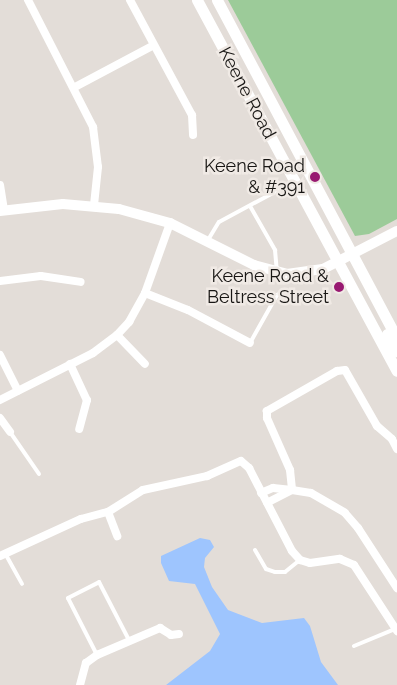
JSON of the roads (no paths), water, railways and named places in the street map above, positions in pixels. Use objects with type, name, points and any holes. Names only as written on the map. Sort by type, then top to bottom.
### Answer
[{"type":"main road","name":"Keene Road","points":[[196,0],[397,371]]},
{"type":"main road","name":"Keene Road","points":[[217,0],[397,338]]},
{"type":"main road","points":[[255,108],[275,130],[336,243],[352,255]]},
{"type":"main road","points":[[338,262],[354,272],[397,351]]},
{"type":"street","points":[[28,0],[75,88],[93,127],[97,148],[94,206]]},
{"type":"street","points":[[130,0],[192,115],[193,135]]},
{"type":"street","points":[[75,88],[154,45]]},
{"type":"street","points":[[0,185],[2,210],[47,205],[94,206],[170,223],[254,264],[278,272],[311,272],[338,262],[397,231]]},
{"type":"street","points":[[0,400],[70,364],[117,336],[129,322],[145,293],[170,223]]},
{"type":"street","points":[[0,281],[41,276],[81,282]]},
{"type":"street","points":[[145,293],[188,310],[250,343]]},
{"type":"street","points":[[117,336],[145,364]]},
{"type":"street","points":[[0,355],[18,391]]},
{"type":"street","points":[[70,364],[87,400],[79,429]]},
{"type":"street","points":[[292,490],[290,470],[267,418],[267,411],[337,371],[348,372],[377,426],[392,439],[397,449]]},
{"type":"street","points":[[0,418],[10,432]]},
{"type":"street","points":[[3,556],[74,522],[108,512],[156,486],[207,476],[241,462],[248,468],[292,551],[300,560],[310,563],[340,559],[354,565],[396,630]]},
{"type":"street","points":[[262,493],[273,488],[311,494],[345,513],[358,528],[397,588]]},
{"type":"street","points":[[267,503],[292,490]]},
{"type":"street","points":[[108,512],[117,536]]},
{"type":"street","points":[[80,685],[86,663],[97,655],[160,628],[171,635],[179,634]]},
{"type":"lane","points":[[208,240],[219,222],[284,187]]},
{"type":"lane","points":[[250,206],[275,250],[278,272]]},
{"type":"lane","points":[[250,343],[277,295],[283,292],[293,297]]},
{"type":"lane","points":[[10,432],[39,474]]},
{"type":"lane","points":[[255,550],[266,570],[275,572],[284,572],[300,560]]},
{"type":"lane","points":[[3,556],[22,584]]},
{"type":"lane","points":[[97,655],[68,598],[99,582],[129,640]]},
{"type":"lane","points":[[354,646],[396,630]]},
{"type":"water","points":[[200,538],[210,540],[214,547],[205,558],[204,567],[212,587],[228,610],[262,623],[304,618],[310,626],[321,662],[338,685],[166,685],[210,651],[220,634],[195,584],[169,581],[161,563],[161,556]]},
{"type":"place","name":"Keene Road & #391","points":[[315,177]]},
{"type":"place","name":"Keene Road & Beltress Street","points":[[339,287]]}]
